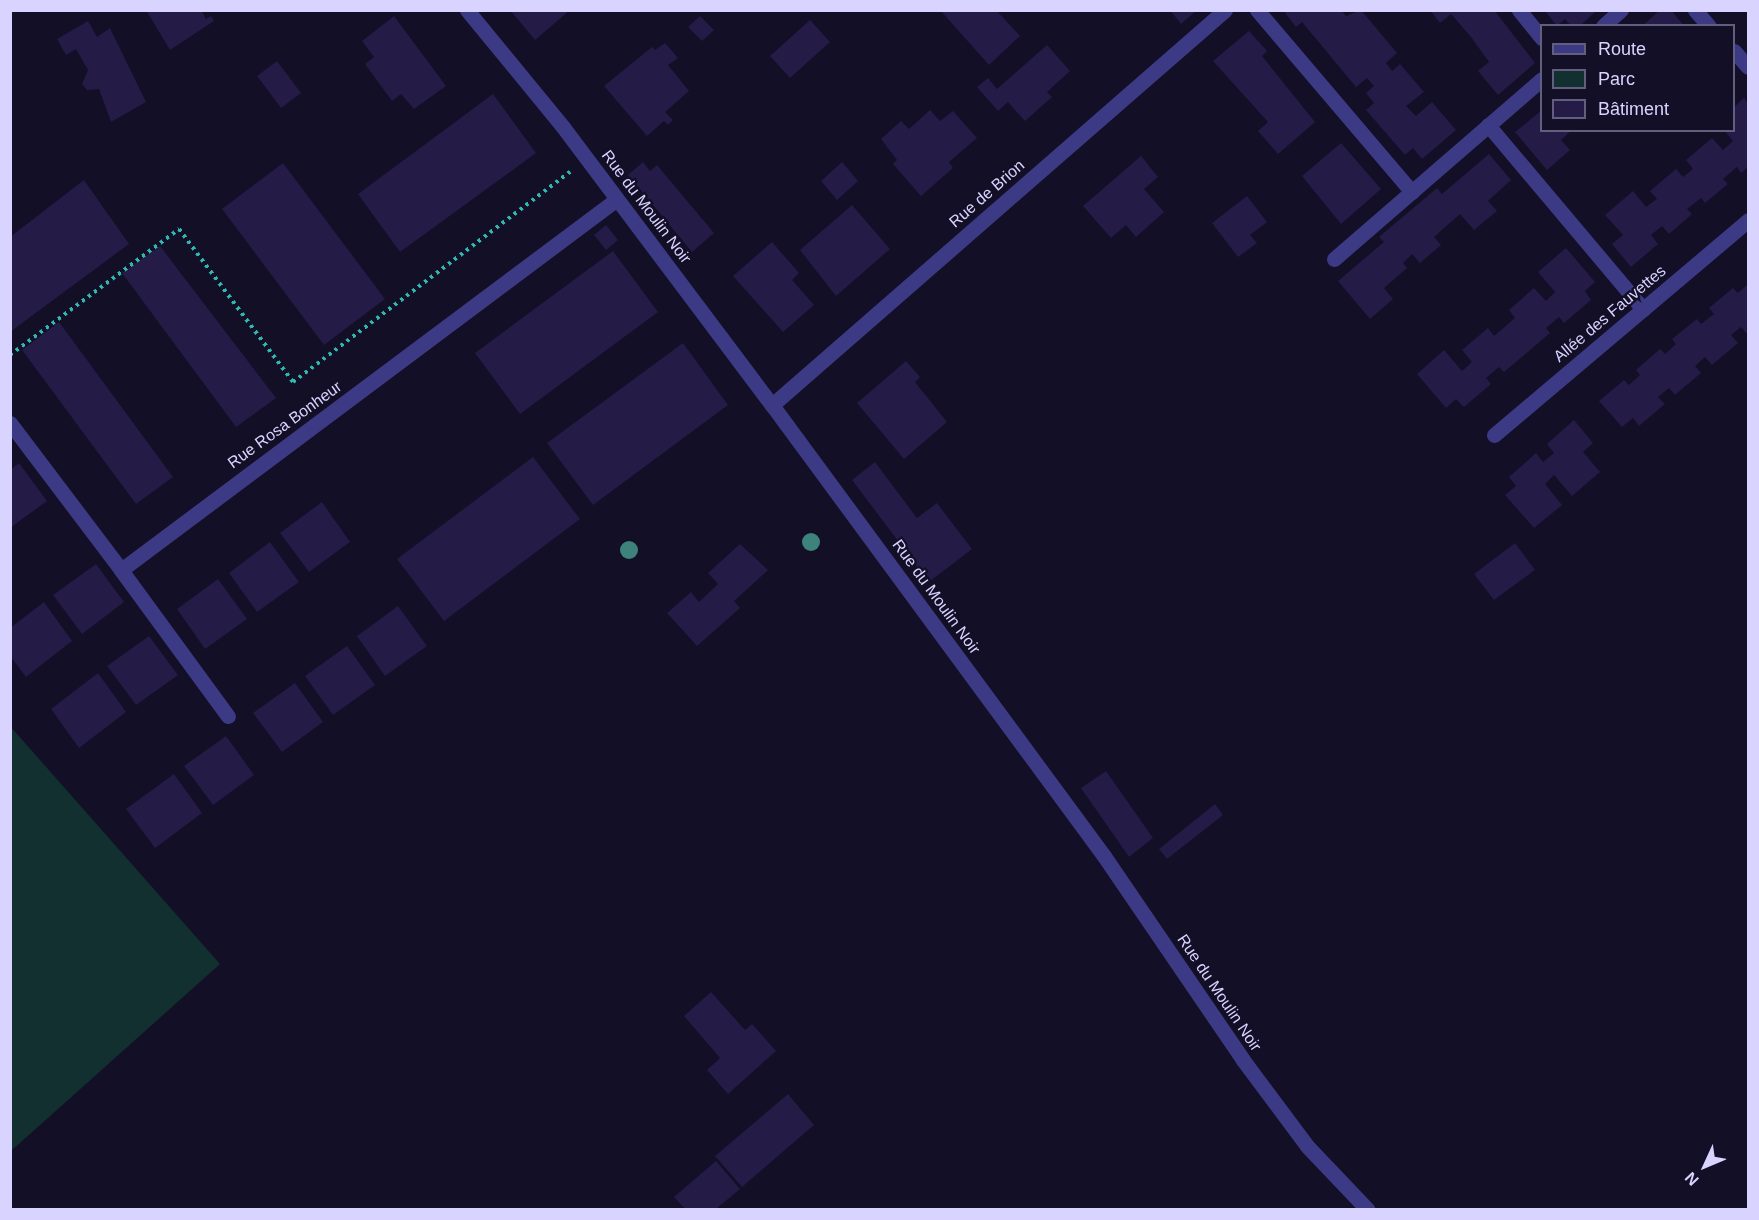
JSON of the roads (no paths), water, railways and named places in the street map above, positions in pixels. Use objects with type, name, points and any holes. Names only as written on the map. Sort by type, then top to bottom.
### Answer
[{"type":"street","name":"Rue du Moulin Noir","points":[[467,10],[587,159],[772,405],[1104,856],[1243,1060],[1308,1146],[1368,1209]]},
{"type":"street","name":"Rue de Brion","points":[[772,405],[1225,10]]},
{"type":"street","points":[[1257,10],[1412,192]]},
{"type":"street","points":[[1519,10],[1540,36]]},
{"type":"street","points":[[1605,24],[1621,10]]},
{"type":"street","points":[[1695,10],[1707,24]]},
{"type":"street","points":[[1735,52],[1749,67]]},
{"type":"street","points":[[1334,259],[1540,81]]},
{"type":"street","points":[[1488,125],[1643,309]]},
{"type":"street","name":"Rue Rosa Bonheur","points":[[121,570],[617,199]]},
{"type":"street","name":"Allée des Fauvettes","points":[[1494,435],[1749,220]]},
{"type":"street","points":[[10,423],[228,716]]}]
